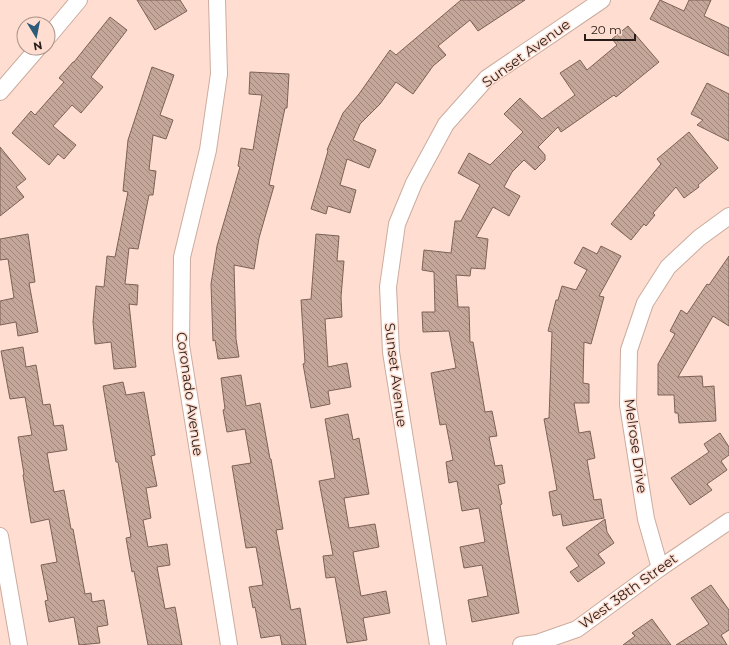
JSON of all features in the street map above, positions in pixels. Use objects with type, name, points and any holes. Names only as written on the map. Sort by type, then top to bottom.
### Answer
[{"type":"street","points":[[56,27],[79,0]]},
{"type":"street","name":"Coronado Avenue","points":[[217,0],[219,74],[208,150],[182,256],[180,344],[229,645]]},
{"type":"street","name":"Sunset Avenue","points":[[438,645],[391,352],[388,287],[397,224],[414,183],[446,124],[487,78],[602,0]]},
{"type":"street","points":[[0,92],[31,56]]},
{"type":"street","name":"Melrose Drive","points":[[660,568],[646,518],[628,405],[629,350],[645,303],[668,266],[699,238],[729,216]]},
{"type":"street","name":"West 38th Street","points":[[521,645],[537,642],[577,629],[660,568],[729,521]]},
{"type":"street","points":[[0,536],[19,645]]},
{"type":"building","points":[[137,0],[180,0],[187,11],[155,30]]},
{"type":"building","points":[[461,0],[525,0],[478,31],[470,20],[438,46],[446,55],[433,66],[413,94],[396,82],[380,104],[360,124],[353,140],[376,150],[369,168],[347,159],[340,185],[356,190],[350,213],[328,206],[326,214],[311,209],[328,151],[327,150],[343,113],[359,94],[390,50],[396,55]]},
{"type":"building","points":[[660,0],[684,11],[689,0],[711,0],[704,16],[729,28],[729,56],[650,19]]},
{"type":"building","points":[[110,17],[127,30],[91,77],[103,87],[81,113],[72,105],[53,126],[76,145],[64,159],[58,154],[49,165],[12,133],[31,111],[35,115],[64,82],[59,78],[74,62]]},
{"type":"building","points":[[628,26],[659,62],[616,97],[614,95],[561,132],[558,127],[538,147],[545,155],[545,160],[535,170],[524,160],[512,172],[504,187],[520,196],[509,216],[493,207],[476,237],[488,239],[485,269],[471,268],[470,276],[456,275],[458,307],[469,307],[470,342],[473,342],[485,412],[492,411],[497,436],[489,437],[495,466],[502,465],[505,483],[498,485],[502,504],[500,505],[519,613],[472,622],[468,600],[488,596],[482,565],[464,568],[460,547],[485,542],[479,508],[462,511],[457,481],[449,483],[446,462],[453,460],[446,424],[440,425],[431,373],[456,368],[449,331],[423,332],[422,312],[435,312],[434,272],[422,270],[424,250],[451,253],[455,221],[461,221],[480,185],[458,173],[469,153],[490,165],[523,132],[504,114],[520,98],[542,119],[575,95],[560,73],[580,60],[587,70],[617,45],[612,39]]},
{"type":"building","points":[[152,67],[174,75],[160,115],[173,120],[166,139],[153,135],[149,170],[156,171],[153,195],[149,195],[138,249],[129,248],[125,284],[138,285],[137,305],[129,304],[136,367],[114,369],[111,342],[95,344],[93,322],[96,286],[104,287],[107,256],[115,257],[128,192],[123,191],[128,140]]},
{"type":"building","points":[[250,72],[289,74],[287,108],[285,108],[269,185],[274,186],[259,238],[254,269],[234,265],[236,339],[239,357],[218,359],[215,340],[213,341],[211,284],[217,246],[240,167],[238,166],[241,148],[253,150],[262,95],[249,94]]},
{"type":"building","points":[[707,83],[729,94],[729,141],[697,125],[703,120],[691,114]]},
{"type":"building","points":[[689,132],[718,168],[698,185],[699,187],[684,198],[676,187],[653,213],[655,215],[646,226],[644,224],[631,240],[611,224],[661,164],[657,159]]},
{"type":"building","points":[[0,147],[26,179],[16,187],[24,197],[0,216]]},
{"type":"building","points":[[28,234],[35,282],[29,283],[38,332],[18,336],[16,322],[0,325],[0,301],[14,298],[8,259],[0,260],[0,239]]},
{"type":"building","points":[[316,234],[339,236],[337,261],[344,261],[341,297],[342,317],[325,319],[328,367],[347,363],[351,387],[328,391],[330,404],[311,408],[303,364],[305,363],[301,300],[311,299]]},
{"type":"building","points":[[601,246],[621,256],[599,296],[604,297],[591,344],[584,342],[583,383],[589,384],[589,403],[574,403],[579,433],[590,431],[595,458],[587,460],[594,500],[601,499],[604,518],[563,526],[561,514],[553,516],[549,492],[557,490],[544,419],[549,418],[552,332],[548,331],[556,300],[558,300],[562,286],[576,290],[587,270],[574,263],[583,247],[597,254]]},
{"type":"building","points":[[729,256],[729,326],[713,316],[678,377],[702,376],[703,387],[714,386],[716,421],[679,423],[678,413],[675,413],[674,395],[658,395],[658,364],[675,334],[670,331],[681,310],[687,314],[707,284],[709,285]]},
{"type":"building","points":[[23,347],[26,367],[36,365],[43,405],[50,404],[54,426],[63,425],[67,450],[47,453],[54,492],[64,490],[85,594],[91,593],[92,602],[104,600],[108,625],[97,627],[100,643],[79,645],[74,617],[49,622],[45,601],[48,600],[41,565],[57,562],[49,519],[31,523],[18,437],[32,435],[25,397],[10,399],[1,351]]},
{"type":"building","points":[[241,375],[246,406],[260,403],[283,529],[276,530],[291,610],[300,608],[306,645],[282,645],[280,635],[261,638],[255,607],[253,608],[249,587],[263,585],[256,547],[246,548],[232,466],[251,463],[245,429],[227,432],[223,410],[225,409],[221,378]]},
{"type":"building","points":[[123,382],[126,395],[144,392],[155,455],[151,456],[157,486],[146,488],[151,518],[143,520],[148,547],[167,544],[170,565],[157,567],[165,609],[175,607],[182,645],[148,645],[126,538],[131,537],[103,386]]},
{"type":"building","points":[[348,414],[353,440],[359,438],[369,494],[344,498],[349,528],[375,524],[379,547],[353,552],[361,596],[386,591],[390,613],[363,618],[367,640],[347,643],[335,577],[326,578],[323,556],[333,555],[319,481],[335,478],[325,419]]},
{"type":"building","points":[[720,433],[729,447],[729,455],[721,461],[727,470],[707,484],[712,490],[690,505],[671,478],[709,452],[704,444]]},
{"type":"building","points":[[605,519],[607,532],[614,543],[598,554],[605,563],[578,582],[570,572],[579,566],[566,548]]},
{"type":"building","points":[[711,585],[729,610],[729,630],[721,635],[727,645],[676,645],[709,624],[691,598]]},
{"type":"building","points":[[652,619],[671,645],[623,645],[635,636],[632,633]]}]
